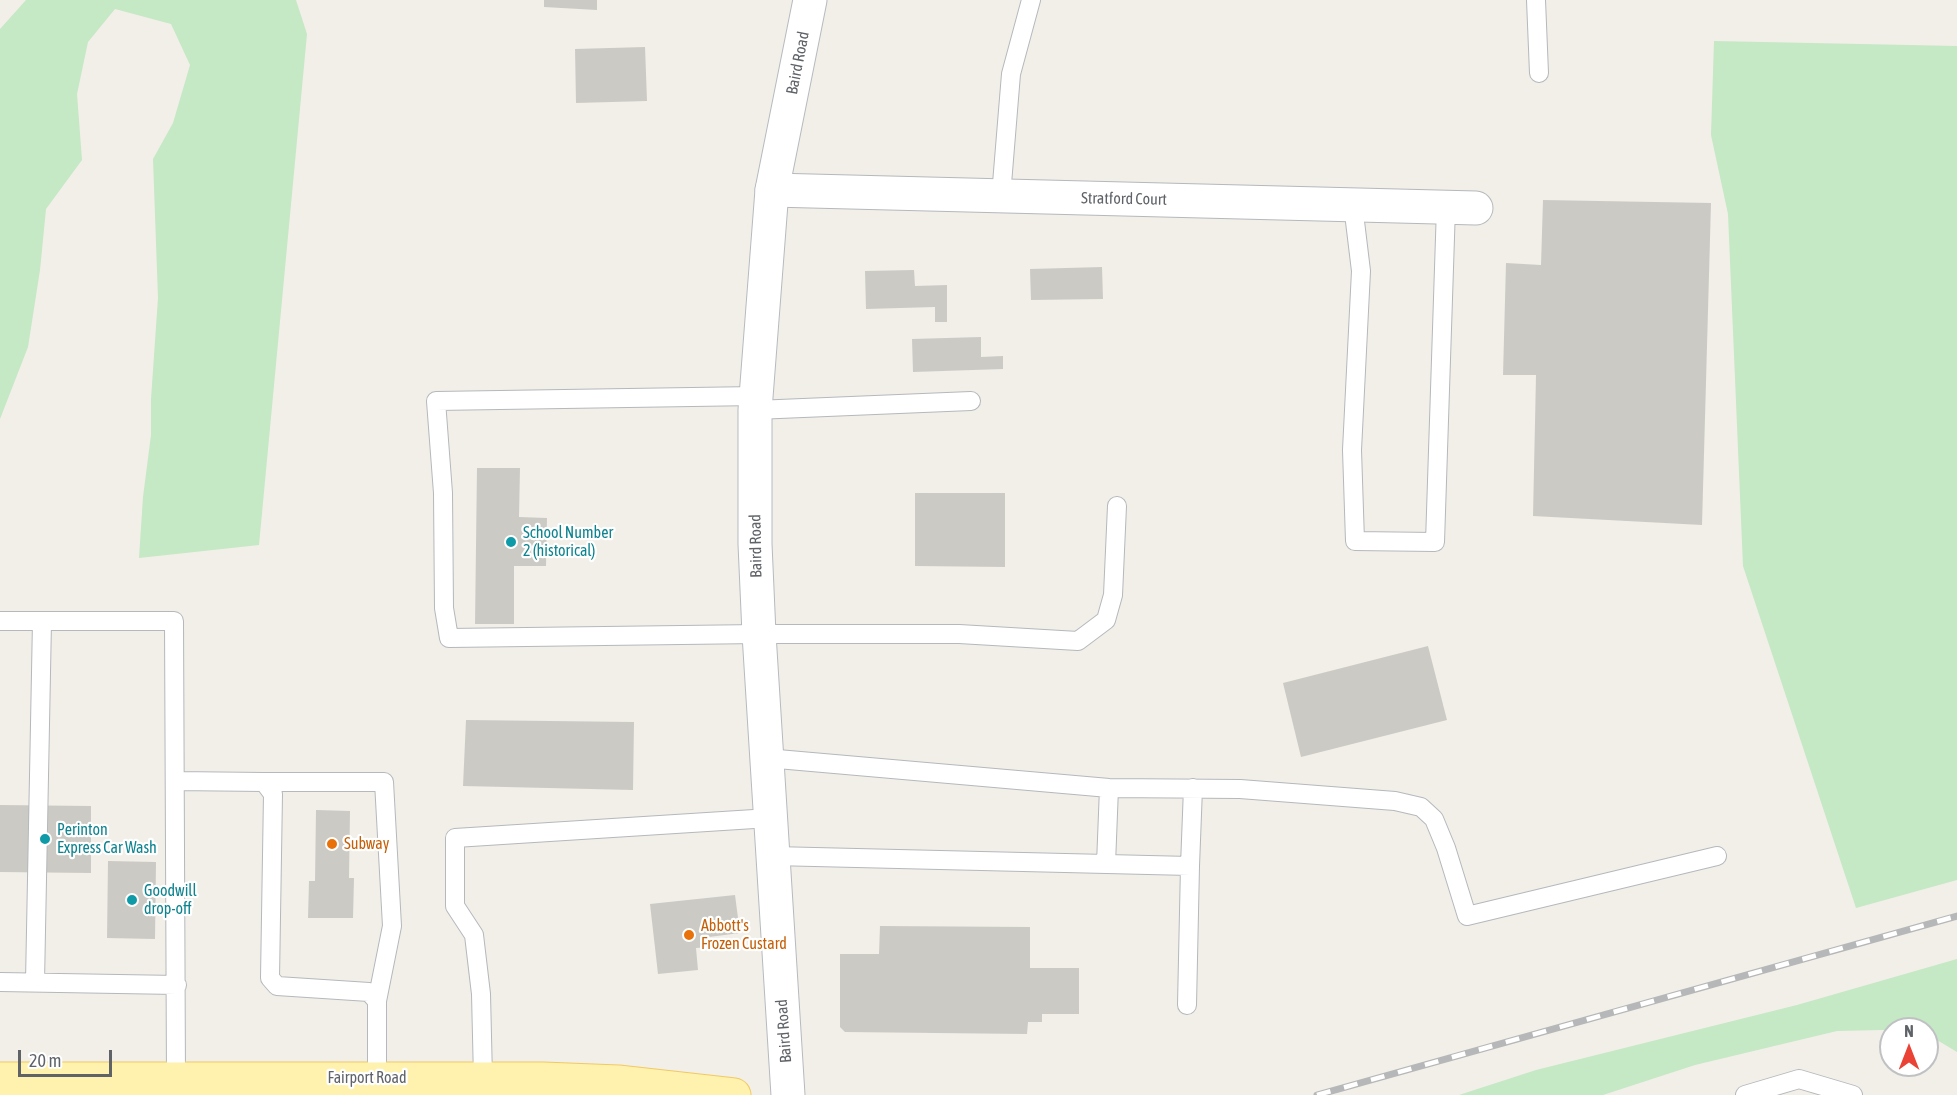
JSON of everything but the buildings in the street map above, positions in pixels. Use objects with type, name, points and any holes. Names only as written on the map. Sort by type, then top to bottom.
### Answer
[{"type":"main road","name":"Fairport Road","points":[[0,1079],[133,1087],[176,1078],[483,1078],[618,1082],[734,1095]]},
{"type":"street","name":"Baird Road","points":[[788,1095],[759,634],[755,544],[756,403],[772,190],[810,0]]},
{"type":"street","name":"Stratford Court","points":[[772,190],[1461,208]]},
{"type":"lane","points":[[1001,196],[1011,74],[1031,0]]},
{"type":"lane","points":[[1536,0],[1539,73]]},
{"type":"lane","points":[[1353,205],[1360,271],[1352,450],[1355,541],[1435,542],[1461,208]]},
{"type":"lane","points":[[971,401],[756,403],[436,401],[442,493],[444,608],[449,638],[959,634],[1078,641],[1106,620],[1113,595],[1117,506]]},
{"type":"lane","points":[[0,621],[174,621],[176,1078]]},
{"type":"lane","points":[[35,982],[42,621]]},
{"type":"lane","points":[[766,758],[1109,788],[1240,789],[1383,800],[1421,807],[1434,819],[1446,848],[1467,916],[1717,856]]},
{"type":"lane","points":[[175,781],[384,782],[392,926],[377,1001],[377,1078]]},
{"type":"lane","points":[[264,782],[273,794],[270,978],[277,986],[369,992],[377,1001]]},
{"type":"lane","points":[[1106,864],[1109,788]]},
{"type":"lane","points":[[1187,1005],[1193,788]]},
{"type":"lane","points":[[483,1078],[481,994],[474,935],[455,906],[455,838],[770,818]]},
{"type":"lane","points":[[773,856],[1190,867]]},
{"type":"lane","points":[[0,982],[177,985]]},
{"type":"lane","points":[[1745,1095],[1799,1079],[1853,1095]]},
{"type":"green space","points":[[26,0],[296,0],[307,34],[259,545],[139,558],[143,497],[151,435],[151,399],[158,298],[153,159],[173,123],[190,65],[171,24],[115,9],[88,42],[77,94],[82,160],[46,209],[40,270],[28,347],[0,419],[0,29]]},
{"type":"green space","points":[[1714,41],[1957,46],[1957,880],[1856,908],[1743,566],[1728,214],[1711,135]]},
{"type":"green space","points":[[1957,959],[1957,1052],[1939,1041],[1939,1017],[1879,1017],[1879,1030],[1837,1031],[1695,1065],[1603,1095],[1459,1095],[1536,1070],[1797,1005]]},
{"type":"railway","points":[[1317,1095],[1957,916]]},
{"type":"place","name":"School Number 2 (historical)","points":[[511,542]]},
{"type":"place","name":"Perinton Express Car Wash","points":[[45,839]]},
{"type":"place","name":"Subway","points":[[332,844]]},
{"type":"place","name":"Goodwill drop-off","points":[[132,900]]},
{"type":"place","name":"Abbott's Frozen Custard","points":[[689,935]]}]
